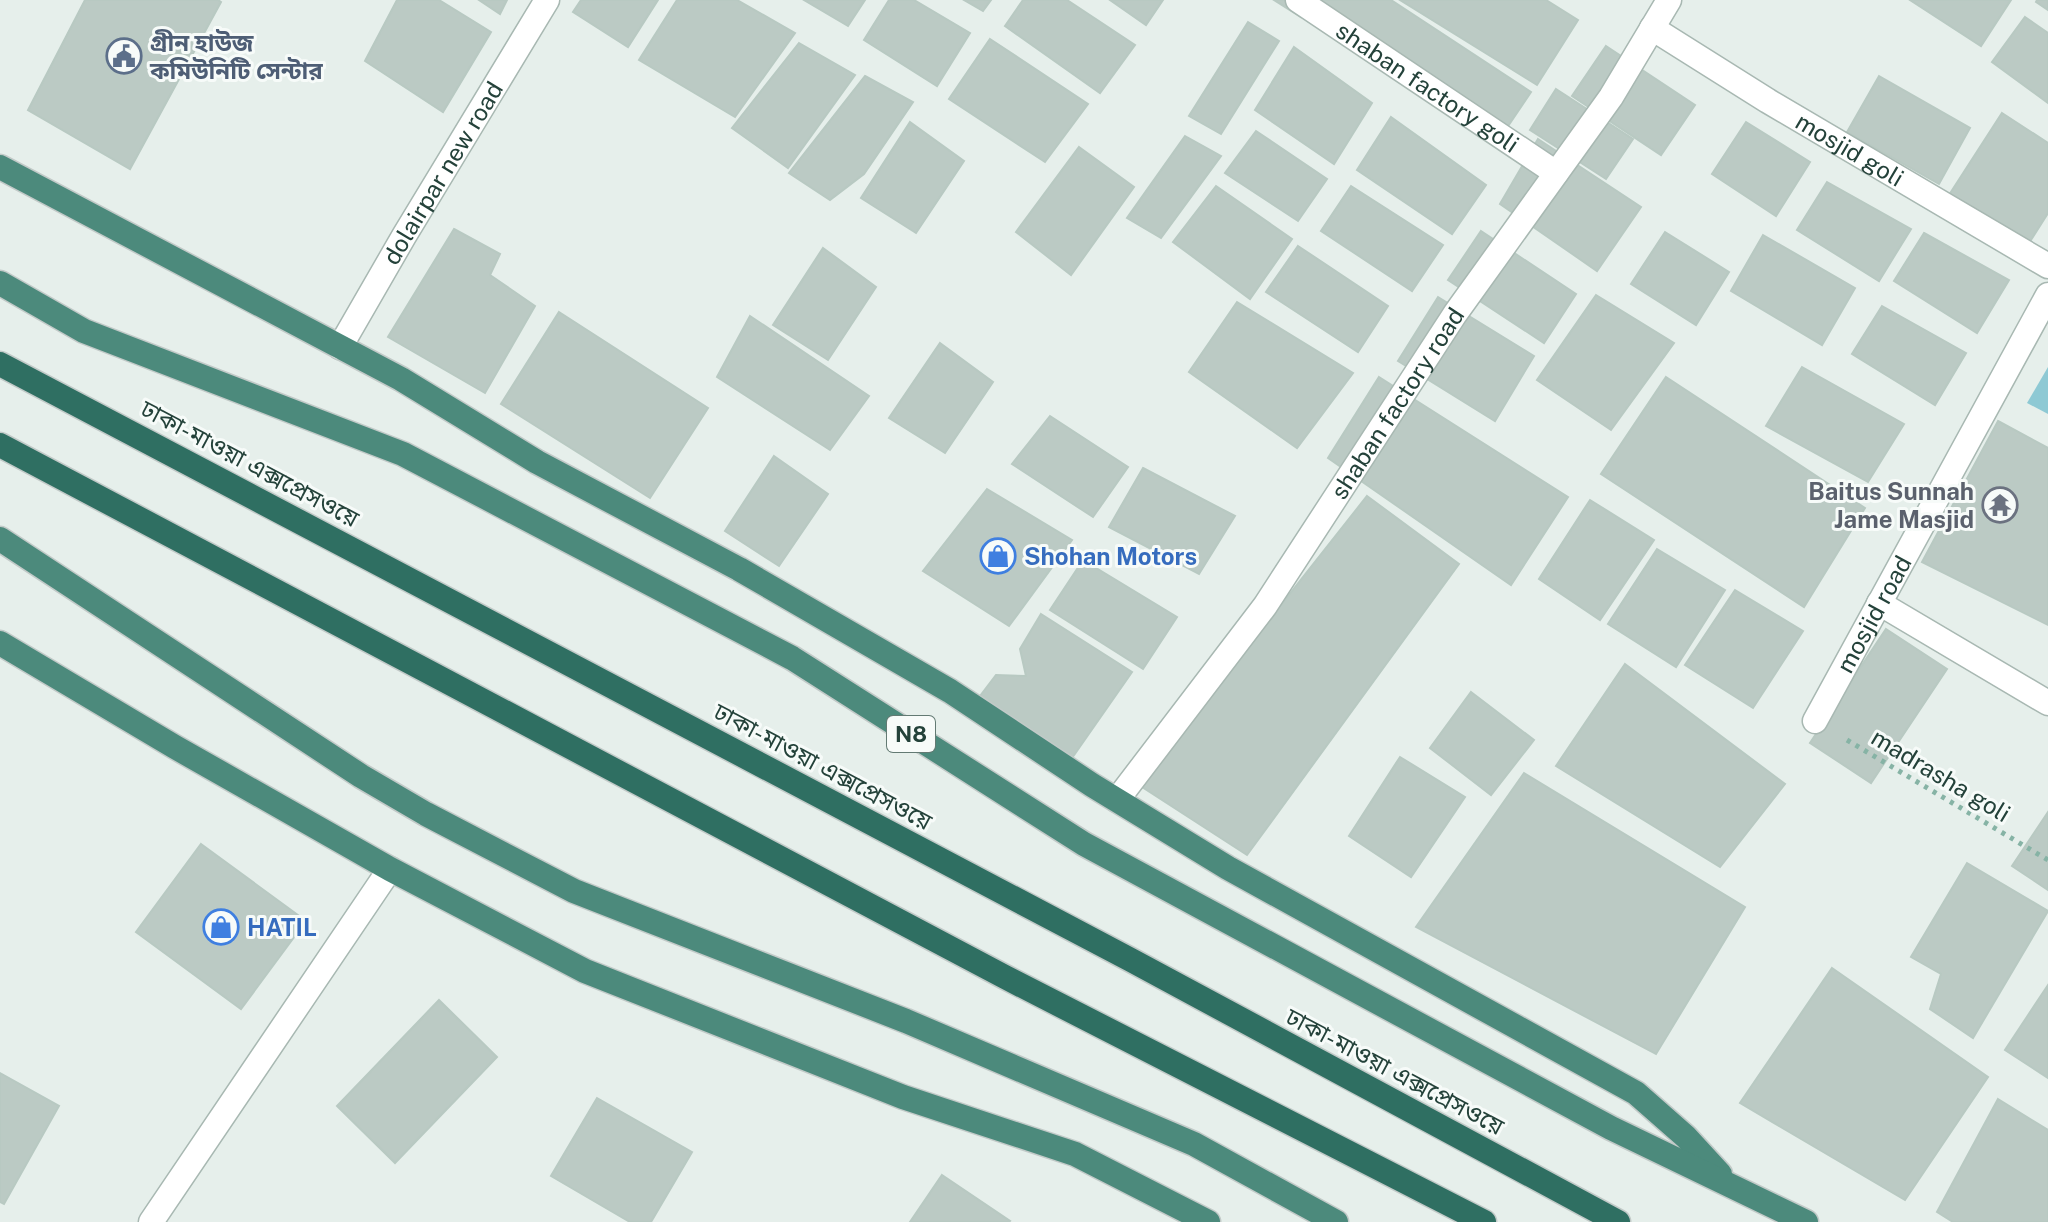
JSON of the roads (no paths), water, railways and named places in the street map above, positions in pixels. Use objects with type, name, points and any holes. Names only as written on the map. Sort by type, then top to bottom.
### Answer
[{"type":"highway","points":[[0,167],[401,379],[537,462],[739,569],[950,691],[1228,868],[1636,1093],[1686,1137],[1728,1183]]},
{"type":"highway","name":"N8","points":[[0,283],[84,331],[403,454],[792,658],[1098,852],[1611,1128],[1806,1222]]},
{"type":"highway","name":"ঢাকা-মাওয়া এক্সপ্রেসওয়ে","points":[[0,364],[1131,960],[1618,1222]]},
{"type":"highway","points":[[0,445],[991,970],[1484,1222]]},
{"type":"highway","points":[[0,539],[361,776],[426,814],[574,891],[906,1021],[1194,1144],[1336,1222]]},
{"type":"highway","points":[[0,643],[390,869],[585,971],[903,1097],[1075,1154],[1208,1222]]},
{"type":"street","name":"dolairpar new road","points":[[340,347],[547,0]]},
{"type":"street","name":"shaban factory goli","points":[[1298,0],[1556,173]]},
{"type":"street","name":"shaban factory road","points":[[1117,800],[1265,606],[1455,314],[1611,97],[1669,0]]},
{"type":"street","name":"mosjid goli","points":[[1652,28],[1768,101],[2048,266]]},
{"type":"street","name":"mosjid road","points":[[1815,721],[2048,295]]},
{"type":"street","points":[[1879,603],[2048,703]]},
{"type":"street","points":[[151,1222],[390,869]]},
{"type":"water","points":[[2048,367],[2048,414],[2027,403]]},
{"type":"place","name":"গ্রীন হাউজ কমিউনিটি সেন্টার","points":[[124,56]]},
{"type":"place","name":"Baitus Sunnah Jame Masjid","points":[[2000,505]]},
{"type":"place","name":"Shohan Motors","points":[[998,556]]},
{"type":"place","name":"HATIL","points":[[221,927]]}]
